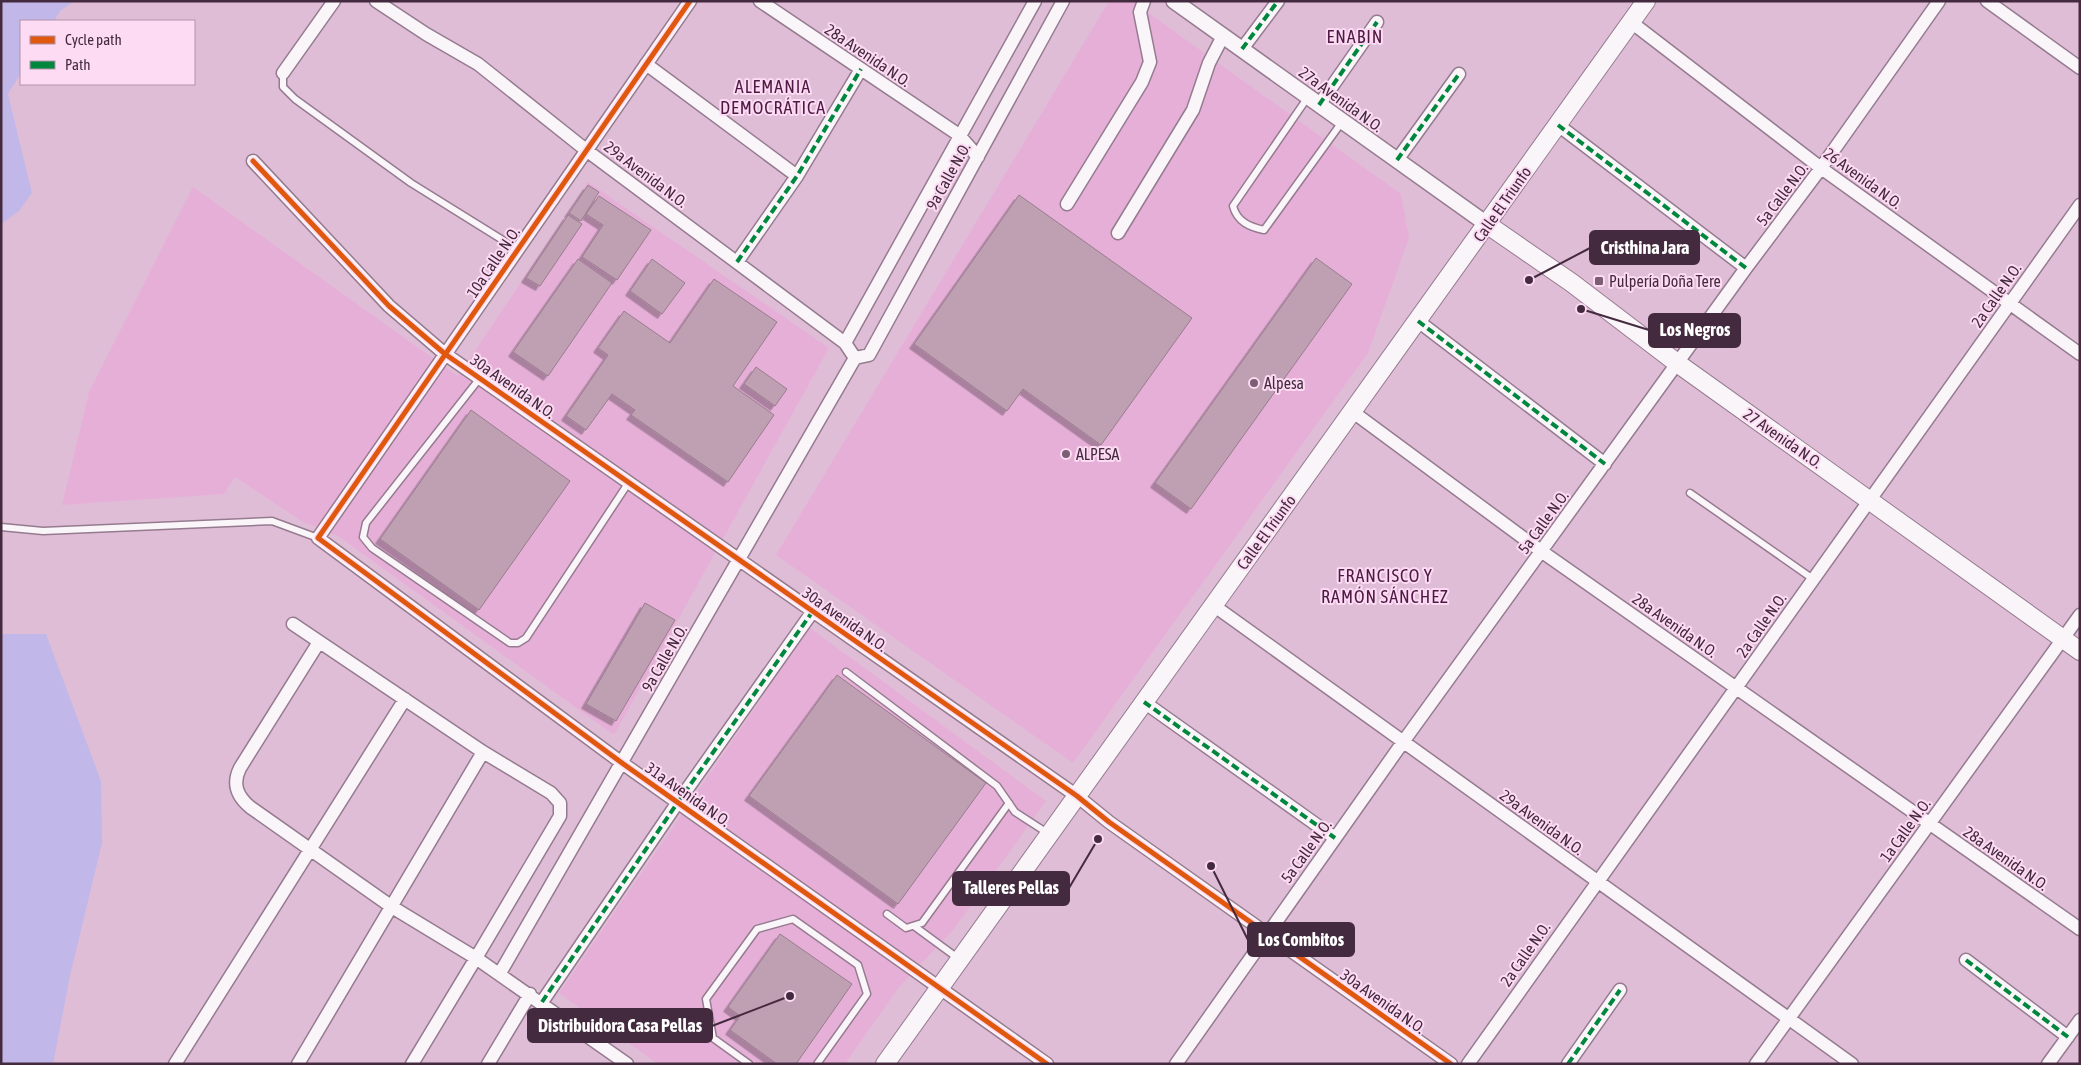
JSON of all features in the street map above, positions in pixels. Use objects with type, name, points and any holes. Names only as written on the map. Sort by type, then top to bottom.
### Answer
[{"type":"main road","name":"Calle El Triunfo","points":[[885,1064],[1488,225],[1646,1]]},
{"type":"main road","name":"27 Avenida N.O.","points":[[1488,225],[1572,283],[1678,363],[2080,651]]},
{"type":"street","points":[[283,73],[334,1]]},
{"type":"street","name":"29a Avenida N.O.","points":[[376,1],[426,34],[478,64],[586,150],[845,343]]},
{"type":"street","name":"10a Calle N.O.","points":[[318,538],[516,249],[690,1]]},
{"type":"street","name":"28a Avenida N.O.","points":[[760,1],[959,135],[978,157]]},
{"type":"street","name":"9a Calle N.O.","points":[[845,343],[1035,1]]},
{"type":"street","name":"9a Calle N.O.","points":[[500,973],[855,358],[869,355],[1063,1]]},
{"type":"street","points":[[1066,204],[1145,75],[1150,62],[1140,12],[1144,1]]},
{"type":"street","name":"27a Avenida N.O.","points":[[1174,1],[1488,225]]},
{"type":"street","points":[[1242,50],[1278,1]]},
{"type":"street","name":"5a Calle N.O.","points":[[1176,1064],[1403,742],[1746,268],[1822,168],[1939,1]]},
{"type":"street","points":[[1987,1],[2080,68]]},
{"type":"street","points":[[1314,101],[1378,22]]},
{"type":"street","name":"26 Avenida N.O.","points":[[1631,22],[1822,168],[2080,354]]},
{"type":"street","points":[[1118,233],[1193,110],[1209,63],[1223,36]]},
{"type":"street","points":[[646,64],[797,176]]},
{"type":"street","points":[[736,262],[797,176],[861,69]]},
{"type":"street","points":[[1397,160],[1459,74]]},
{"type":"street","points":[[1558,125],[1746,268]]},
{"type":"street","name":"30a Avenida N.O.","points":[[253,162],[388,306],[445,354],[1077,796],[1109,822],[1451,1064]]},
{"type":"street","name":"2a Calle N.O.","points":[[1468,1064],[2080,205]]},
{"type":"street","points":[[1418,321],[1604,464]]},
{"type":"street","points":[[845,343],[855,358]]},
{"type":"street","name":"28a Avenida N.O.","points":[[1353,412],[1541,551],[2080,929]]},
{"type":"street","name":"31a Avenida N.O.","points":[[318,538],[622,762],[1048,1064]]},
{"type":"street","name":"29a Avenida N.O.","points":[[1213,606],[1852,1064]]},
{"type":"street","points":[[542,1002],[678,802],[813,611]]},
{"type":"street","name":"1a Calle N.O.","points":[[1756,1064],[2080,614]]},
{"type":"street","points":[[293,624],[483,752],[551,793],[560,803],[560,816],[412,1064]]},
{"type":"street","points":[[319,642],[236,777],[237,791],[242,800],[392,907],[500,973],[627,1064]]},
{"type":"street","points":[[174,1064],[405,699]]},
{"type":"street","points":[[1144,702],[1335,838]]},
{"type":"street","points":[[298,1064],[483,752]]},
{"type":"street","points":[[1966,960],[2068,1037]]},
{"type":"street","points":[[1568,1064],[1620,990]]},
{"type":"street","points":[[488,1064],[530,994]]},
{"type":"street","points":[[2048,1064],[2080,1020]]},
{"type":"lane","points":[[283,73],[283,87],[295,99],[411,183],[516,249]]},
{"type":"lane","points":[[1314,101],[1233,206],[1235,214],[1250,227],[1264,230],[1342,121]]},
{"type":"lane","points":[[480,378],[366,523],[363,537],[372,548],[510,644],[518,643],[526,638],[629,482]]},
{"type":"lane","points":[[1690,493],[1813,579]]},
{"type":"lane","points":[[1,527],[43,531],[272,521],[318,538]]},
{"type":"lane","points":[[846,672],[997,786],[1015,812],[1050,835]]},
{"type":"lane","points":[[887,914],[906,928],[922,923],[1009,803]]},
{"type":"lane","points":[[749,1064],[713,1038],[706,999],[757,929],[793,919],[858,966],[867,994],[817,1064]]},
{"type":"lane","points":[[914,926],[960,959]]},
{"type":"shaded area","points":[[1,1],[75,1],[61,10],[55,20],[20,20],[20,75],[8,94],[32,193],[19,211],[1,224]]},
{"type":"shaded area","name":"ALPESA","points":[[1109,1],[1132,1],[1401,194],[1409,238],[1368,353],[1073,763],[776,555]]},
{"type":"shaded area","points":[[588,182],[829,348],[614,735],[338,536],[303,522],[235,477],[224,494],[62,505],[89,392],[193,187],[458,376]]},
{"type":"shaded area","points":[[810,628],[1046,801],[954,929],[899,987],[845,1064],[658,1064],[559,993]]},
{"type":"shaded area","points":[[1,634],[46,634],[101,781],[102,843],[70,976],[53,1064],[1,1064]]},
{"type":"building","points":[[588,185],[599,192],[581,221],[569,213]]},
{"type":"building","points":[[1019,195],[1192,318],[1101,445],[1023,389],[1007,411],[914,344]]},
{"type":"building","points":[[599,196],[651,230],[617,280],[582,257],[603,225],[586,214]]},
{"type":"building","points":[[568,215],[582,224],[540,286],[526,278]]},
{"type":"building","name":"Alpesa","points":[[1316,258],[1352,284],[1191,509],[1155,483]]},
{"type":"building","points":[[578,259],[612,283],[548,376],[513,352]]},
{"type":"building","points":[[652,259],[685,283],[662,314],[630,291]]},
{"type":"building","points":[[714,279],[777,322],[733,386],[774,415],[728,482],[631,415],[635,410],[612,394],[586,430],[566,416],[608,355],[598,348],[624,311],[670,343]]},
{"type":"building","points":[[756,367],[787,389],[775,406],[744,384]]},
{"type":"building","points":[[471,410],[570,481],[479,610],[380,539]]},
{"type":"building","points":[[645,603],[675,620],[616,721],[586,704]]},
{"type":"building","points":[[837,675],[986,783],[898,904],[749,796]]},
{"type":"building","points":[[780,934],[852,984],[796,1064],[777,1064],[730,1030],[740,1016],[728,1007]]},
{"type":"marked path","points":[[1242,49],[1278,1]]},
{"type":"marked path","points":[[1319,105],[1377,22]]},
{"type":"marked path","points":[[737,262],[797,176],[861,69]]},
{"type":"marked path","points":[[1397,160],[1459,74]]},
{"type":"marked path","points":[[1558,125],[1746,268]]},
{"type":"marked path","points":[[1418,321],[1605,464]]},
{"type":"marked path","points":[[542,1002],[678,802],[813,611]]},
{"type":"marked path","points":[[1144,702],[1335,838]]},
{"type":"marked path","points":[[1966,960],[2068,1037]]},
{"type":"marked path","points":[[1568,1064],[1620,990]]},
{"type":"cycle path","points":[[690,1],[318,538],[622,763],[1047,1064]]},
{"type":"cycle path","points":[[253,161],[389,306],[445,354],[1077,796],[1109,822],[1451,1064]]},
{"type":"place","name":"Cristhina Jara","points":[[1529,280]]},
{"type":"place","name":"Pulpería Doña Tere","points":[[1599,281]]},
{"type":"place","name":"Los Negros","points":[[1581,309]]},
{"type":"place","name":"Alpesa","points":[[1254,383]]},
{"type":"place","name":"ALPESA","points":[[1066,454]]},
{"type":"place","name":"Talleres Pellas","points":[[1098,839]]},
{"type":"place","name":"Los Combitos","points":[[1211,866]]},
{"type":"place","name":"Distribuidora Casa Pellas","points":[[790,996]]},
{"type":"district","name":"ENABIN","points":[[1355,37]]},
{"type":"district","name":"ALEMANIA DEMOCRÁTICA","points":[[773,97]]},
{"type":"district","name":"FRANCISCO Y RAMÓN SÁNCHEZ","points":[[1385,586]]}]
